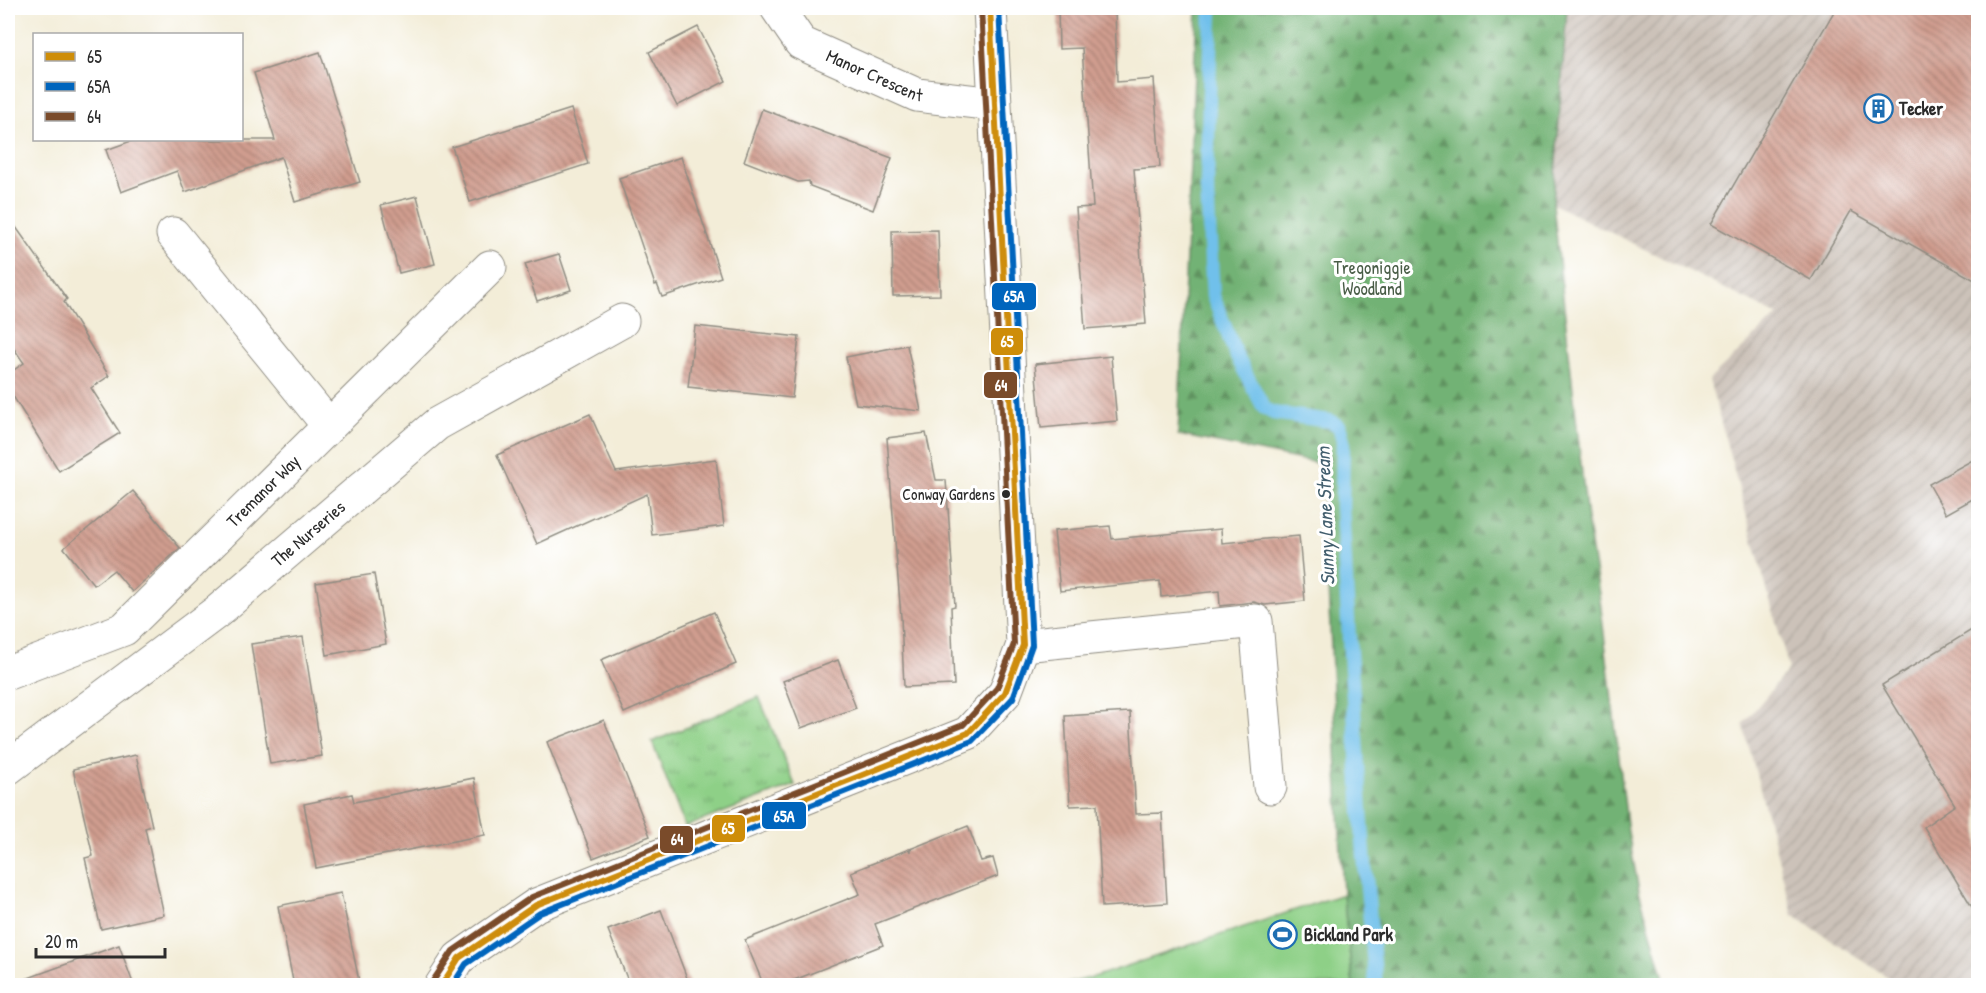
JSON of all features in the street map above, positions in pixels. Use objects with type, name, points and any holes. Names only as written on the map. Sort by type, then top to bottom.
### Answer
[{"type":"street","name":"Manor Crescent","points":[[777,8],[801,43],[907,91],[917,95],[994,104]]},
{"type":"street","points":[[441,986],[459,958],[536,905],[968,733],[1005,693],[1023,645],[990,8]]},
{"type":"street","points":[[173,234],[329,426]]},
{"type":"street","name":"Tremanor Way","points":[[8,673],[124,629],[490,267]]},
{"type":"street","name":"The Nurseries","points":[[8,768],[218,611],[437,424],[622,321]]},
{"type":"street","points":[[1023,645],[1256,621],[1270,787]]},
{"type":"shaded area","points":[[1567,8],[1978,8],[1978,985],[1900,985],[1793,915],[1743,724],[1789,669],[1709,380],[1778,315],[1553,204]]},
{"type":"green space","name":"Tregoniggie Woodland","points":[[1197,8],[1567,8],[1553,204],[1587,519],[1600,600],[1628,832],[1639,891],[1666,985],[1353,985],[1343,894],[1322,464],[1178,435]]},
{"type":"green space","points":[[759,697],[795,785],[685,827],[652,742]]},
{"type":"green space","name":"Bickland Park","points":[[1343,894],[1353,985],[1062,985],[1097,976]]},
{"type":"building","points":[[1058,8],[1115,8],[1117,82],[1154,79],[1160,167],[1134,169],[1146,324],[1085,329],[1076,208],[1093,207],[1082,48],[1059,49]]},
{"type":"building","name":"Tecker","points":[[1836,8],[1978,8],[1978,282],[1851,211],[1811,280],[1711,224]]},
{"type":"building","points":[[698,27],[726,81],[677,106],[649,52]]},
{"type":"building","points":[[320,52],[360,182],[295,202],[281,157],[185,192],[177,171],[121,192],[106,150],[131,141],[275,140],[254,73]]},
{"type":"building","points":[[571,109],[588,164],[470,202],[452,147]]},
{"type":"building","points":[[762,109],[892,158],[873,210],[810,186],[809,181],[798,182],[744,161]]},
{"type":"building","points":[[681,157],[721,277],[662,297],[657,284],[655,285],[619,178]]},
{"type":"building","points":[[417,196],[435,264],[399,273],[381,205]]},
{"type":"building","points":[[8,216],[67,299],[64,302],[109,376],[91,388],[120,433],[59,471],[8,388],[8,374],[24,363],[8,340]]},
{"type":"building","points":[[938,230],[940,295],[893,296],[892,231]]},
{"type":"building","points":[[559,254],[571,290],[537,301],[525,264]]},
{"type":"building","points":[[695,326],[799,337],[792,398],[688,387]]},
{"type":"building","points":[[907,345],[921,411],[856,404],[846,357]]},
{"type":"building","points":[[1111,356],[1117,421],[1041,428],[1035,364]]},
{"type":"building","points":[[590,414],[616,472],[716,459],[724,526],[652,535],[647,494],[537,544],[497,455]]},
{"type":"building","points":[[926,433],[936,480],[946,480],[955,606],[951,607],[954,685],[904,687],[887,438]]},
{"type":"building","points":[[1978,457],[1978,496],[1946,514],[1929,484]]},
{"type":"building","points":[[133,491],[180,548],[132,592],[114,570],[94,585],[64,548]]},
{"type":"building","points":[[1110,526],[1112,539],[1221,529],[1222,543],[1299,536],[1305,601],[1265,605],[1254,602],[1220,606],[1219,591],[1161,597],[1160,581],[1060,591],[1054,531]]},
{"type":"building","points":[[374,574],[386,644],[327,655],[316,583]]},
{"type":"building","points":[[714,612],[736,664],[624,713],[601,660]]},
{"type":"building","points":[[1978,626],[1978,917],[1924,827],[1955,805],[1882,685]]},
{"type":"building","points":[[303,637],[322,756],[270,764],[251,644]]},
{"type":"building","points":[[838,660],[856,708],[801,728],[783,681]]},
{"type":"building","points":[[1130,712],[1136,814],[1162,813],[1167,903],[1102,907],[1097,805],[1070,806],[1065,716]]},
{"type":"building","points":[[604,720],[650,836],[593,858],[547,742]]},
{"type":"building","points":[[136,755],[152,826],[145,828],[164,915],[101,929],[85,858],[93,856],[73,769]]},
{"type":"building","points":[[474,778],[485,835],[316,868],[304,804],[352,794],[354,802]]},
{"type":"building","points":[[968,826],[981,861],[993,858],[998,876],[875,924],[883,945],[779,986],[764,986],[745,940],[860,894],[851,872],[909,849],[910,852],[910,849]]},
{"type":"building","points":[[341,893],[360,986],[294,986],[278,906]]},
{"type":"building","points":[[661,910],[690,986],[630,986],[608,930]]},
{"type":"building","points":[[119,945],[134,986],[20,986],[20,981]]},
{"type":"waterway","name":"Sunny Lane Stream","points":[[1211,8],[1207,188],[1213,296],[1236,355],[1264,408],[1273,413],[1330,421],[1339,426],[1343,440],[1342,506],[1349,638],[1376,986]]},
{"type":"transit line","name":"64","points":[[433,981],[453,951],[532,897],[963,725],[997,688],[1014,644],[981,8]]},
{"type":"transit line","name":"65","points":[[441,986],[459,958],[536,905],[968,733],[1005,693],[1023,645],[990,8]]},
{"type":"transit line","name":"65A","points":[[452,986],[466,964],[540,913],[972,741],[1013,698],[1032,645],[999,8]]},
{"type":"place","name":"Tecker","points":[[1878,109]]},
{"type":"place","name":"Conway Gardens","points":[[1006,494]]},
{"type":"place","name":"Bickland Park","points":[[1283,935]]}]
